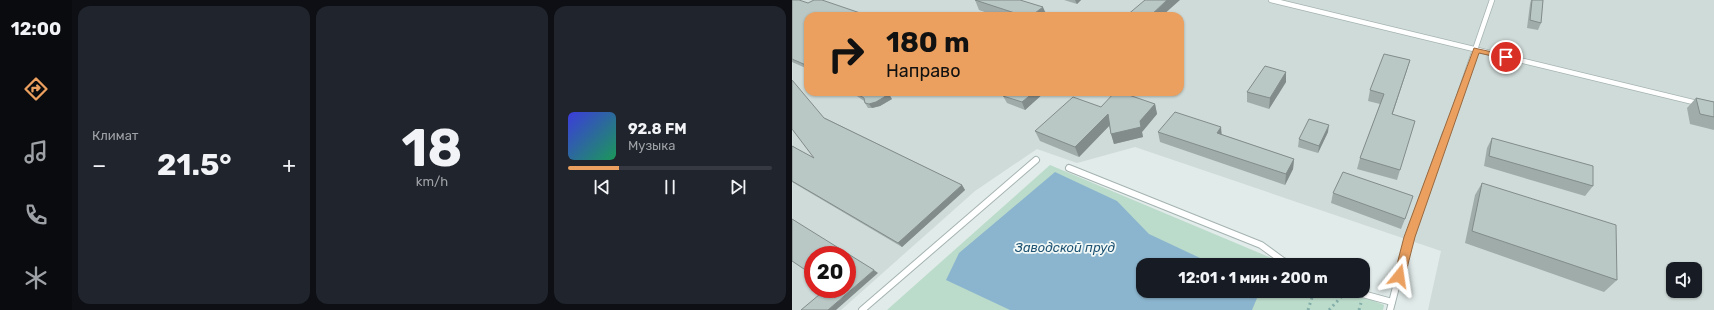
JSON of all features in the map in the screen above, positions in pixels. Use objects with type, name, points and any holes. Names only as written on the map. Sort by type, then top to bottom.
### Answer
[{"type":"lane","points":[[1271,0],[1714,107]]},
{"type":"lane","points":[[1390,310],[1409,237],[1476,50],[1492,0]]},
{"type":"lane","points":[[862,310],[1036,160]]},
{"type":"lane","points":[[1069,168],[1261,245],[1279,258]]},
{"type":"lane","points":[[1370,296],[1392,302]]},
{"type":"path","points":[[1308,310],[1312,298]]},
{"type":"path","points":[[1329,310],[1340,298]]},
{"type":"shaded area","points":[[792,0],[1714,0],[1714,310],[1428,310],[1441,251],[1135,147],[1077,163],[1037,149],[975,191],[856,297],[856,246],[804,246],[804,298],[855,298],[841,310],[792,310]]},
{"type":"green space","name":"Заводской пруд","points":[[1050,165],[1271,258],[1136,258],[1136,298],[1367,298],[1384,305],[1383,310],[887,310]]},
{"type":"water","name":"Заводской пруд","points":[[1055,172],[1117,201],[1149,234],[1200,258],[1136,258],[1136,298],[1257,298],[1252,310],[1010,310],[946,280],[959,253]]},
{"type":"building","points":[[792,0],[799,0],[808,3],[814,0],[822,0],[857,12],[804,12],[804,64],[792,59]]},
{"type":"building","points":[[975,0],[1020,0],[1043,7],[1036,12],[1012,12]]},
{"type":"building","points":[[1145,0],[1167,0],[1154,12],[1131,12]]},
{"type":"building","points":[[1532,0],[1543,0],[1541,23],[1530,20]]},
{"type":"building","points":[[1384,54],[1410,60],[1392,114],[1415,121],[1400,170],[1360,158],[1384,94],[1370,90]]},
{"type":"building","points":[[1265,66],[1286,72],[1270,98],[1247,92]]},
{"type":"building","points":[[792,80],[824,118],[962,185],[898,243],[792,181],[792,146],[814,158],[792,129]]},
{"type":"building","points":[[861,96],[886,96],[876,102],[869,104],[865,103],[864,98]]},
{"type":"building","points":[[1003,96],[1029,96],[1022,102]]},
{"type":"building","points":[[1111,96],[1132,96],[1155,104],[1140,121],[1141,127],[1111,134],[1108,114],[1075,147],[1035,131],[1073,97],[1101,107]]},
{"type":"building","points":[[1696,98],[1714,102],[1714,117],[1700,114]]},
{"type":"building","points":[[1175,112],[1221,127],[1217,133],[1294,159],[1286,174],[1158,132]]},
{"type":"building","points":[[1309,119],[1329,125],[1319,146],[1299,139]]},
{"type":"building","points":[[1492,138],[1593,166],[1593,186],[1489,156]]},
{"type":"building","points":[[1343,172],[1413,196],[1405,219],[1333,193]]},
{"type":"building","points":[[1482,183],[1616,225],[1617,280],[1472,231]]},
{"type":"building","points":[[792,219],[835,246],[804,246],[804,269],[792,261]]},
{"type":"building","points":[[856,259],[874,270],[856,286]]},
{"type":"building","points":[[815,298],[842,298],[828,310],[801,310]]},
{"type":"route","points":[[1399,276],[1409,237],[1476,50],[1506,57]]}]
